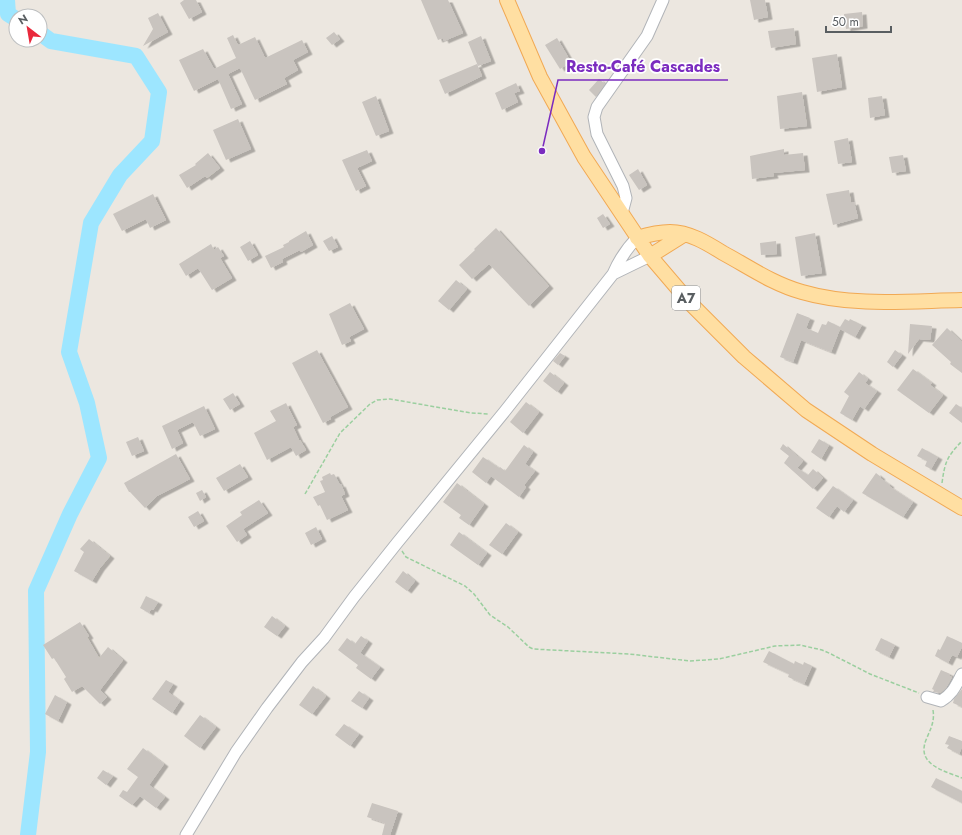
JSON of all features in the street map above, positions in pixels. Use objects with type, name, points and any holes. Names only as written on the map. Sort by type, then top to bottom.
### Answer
[{"type":"main road","name":"A7","points":[[507,0],[540,77],[584,157],[650,256],[691,304],[744,357],[806,410],[872,454],[962,508]]},
{"type":"main road","points":[[637,238],[670,232],[685,234],[706,243],[775,282],[801,292],[829,299],[857,302],[962,300]]},
{"type":"main road","points":[[650,256],[685,234]]},
{"type":"street","points":[[622,213],[626,198],[623,186],[597,134],[594,117],[597,107],[647,36],[663,0]]},
{"type":"street","points":[[186,835],[236,752],[267,708],[302,662],[324,638],[396,543],[613,274],[619,260],[627,248],[637,238]]},
{"type":"street","points":[[613,274],[650,256]]},
{"type":"street","points":[[927,697],[941,701],[946,698],[954,690],[962,674]]},
{"type":"path","points":[[304,494],[340,433],[370,404],[377,400],[390,399],[471,413],[490,414],[504,411]]},
{"type":"path","points":[[941,495],[944,466],[949,456],[962,441]]},
{"type":"path","points":[[396,543],[406,557],[465,586],[474,594],[490,616],[508,627],[533,649],[629,654],[690,661],[719,659],[775,646],[800,645],[822,650],[870,674],[927,697],[933,707],[934,721],[924,747],[925,756],[932,765],[962,778]]},
{"type":"building","points":[[184,0],[196,0],[202,12],[189,19],[180,3]]},
{"type":"building","points":[[421,0],[448,0],[463,33],[444,41],[443,38],[438,40]]},
{"type":"building","points":[[750,0],[765,0],[768,17],[754,20]]},
{"type":"building","points":[[862,12],[863,26],[846,29],[844,14]]},
{"type":"building","points":[[158,13],[168,32],[143,46],[153,29],[148,18]]},
{"type":"building","points":[[794,28],[796,44],[771,48],[768,31]]},
{"type":"building","points":[[334,32],[340,39],[332,45],[326,38]]},
{"type":"building","points":[[233,35],[238,45],[255,37],[265,58],[302,40],[308,52],[293,60],[298,70],[284,78],[287,84],[255,100],[240,68],[228,74],[242,104],[231,109],[218,79],[194,91],[179,60],[203,49],[214,69],[236,58],[227,38]]},
{"type":"building","points":[[481,36],[491,61],[478,66],[468,42]]},
{"type":"building","points":[[557,38],[571,62],[560,69],[545,45]]},
{"type":"building","points":[[837,54],[842,87],[817,92],[812,58]]},
{"type":"building","points":[[477,64],[482,76],[445,94],[439,80]]},
{"type":"building","points":[[599,79],[605,84],[596,97],[589,90]]},
{"type":"building","points":[[516,83],[520,91],[514,93],[518,102],[502,110],[495,93]]},
{"type":"building","points":[[802,92],[807,126],[780,129],[777,96]]},
{"type":"building","points":[[376,96],[389,131],[376,136],[362,102]]},
{"type":"building","points":[[882,96],[885,115],[870,118],[868,98]]},
{"type":"building","points":[[238,119],[251,149],[226,160],[213,130]]},
{"type":"building","points":[[848,138],[852,162],[838,164],[834,141]]},
{"type":"building","points":[[784,149],[784,155],[803,153],[805,170],[773,173],[774,176],[752,179],[750,156]]},
{"type":"building","points":[[367,150],[372,161],[357,168],[366,186],[356,191],[342,160]]},
{"type":"building","points":[[208,153],[220,168],[207,178],[205,176],[187,188],[179,175],[196,165],[195,164]]},
{"type":"building","points":[[903,155],[906,171],[892,173],[889,157]]},
{"type":"building","points":[[638,169],[647,185],[639,190],[629,175]]},
{"type":"building","points":[[849,190],[851,203],[854,202],[858,218],[833,225],[826,194]]},
{"type":"building","points":[[153,194],[166,220],[150,228],[146,219],[122,231],[113,214]]},
{"type":"building","points":[[603,214],[610,224],[603,228],[597,218]]},
{"type":"building","points":[[496,228],[549,286],[529,306],[489,264],[472,279],[459,265]]},
{"type":"building","points":[[306,231],[313,245],[301,252],[300,250],[282,259],[283,262],[271,268],[265,256],[284,247],[283,245]]},
{"type":"building","points":[[815,233],[822,273],[801,276],[795,237]]},
{"type":"building","points":[[332,236],[338,247],[329,251],[323,241]]},
{"type":"building","points":[[250,241],[258,255],[248,261],[240,247]]},
{"type":"building","points":[[776,241],[777,254],[761,255],[760,243]]},
{"type":"building","points":[[211,244],[214,250],[218,247],[224,256],[220,258],[232,278],[212,290],[198,268],[186,276],[179,264]]},
{"type":"building","points":[[456,280],[467,289],[449,310],[438,301]]},
{"type":"building","points":[[350,303],[364,329],[349,337],[351,341],[342,345],[329,314]]},
{"type":"building","points":[[797,313],[810,318],[806,328],[818,333],[822,324],[826,325],[828,321],[840,327],[845,319],[849,321],[850,319],[862,325],[855,337],[840,329],[831,352],[801,340],[793,362],[780,357]]},
{"type":"building","points":[[910,324],[932,326],[930,340],[919,339],[908,354]]},
{"type":"building","points":[[947,328],[962,342],[962,373],[950,364],[951,362],[932,345]]},
{"type":"building","points":[[317,350],[348,407],[330,417],[331,419],[323,423],[292,363]]},
{"type":"building","points":[[895,350],[902,355],[893,367],[887,362]]},
{"type":"building","points":[[560,353],[565,356],[558,365],[553,361]]},
{"type":"building","points":[[913,369],[932,383],[930,385],[943,395],[929,413],[897,390]]},
{"type":"building","points":[[550,372],[564,383],[557,392],[543,381]]},
{"type":"building","points":[[859,372],[868,379],[865,383],[877,391],[864,409],[860,406],[852,420],[840,413],[849,396],[844,392]]},
{"type":"building","points":[[233,393],[240,404],[230,410],[223,399]]},
{"type":"building","points":[[526,402],[539,412],[523,433],[510,422]]},
{"type":"building","points":[[286,403],[297,425],[293,427],[306,450],[296,456],[291,447],[267,460],[254,433],[276,421],[270,411]]},
{"type":"building","points":[[956,404],[962,408],[962,423],[949,413]]},
{"type":"building","points":[[204,406],[215,429],[200,436],[193,422],[177,430],[183,443],[172,449],[162,426]]},
{"type":"building","points":[[138,437],[144,451],[132,456],[126,442]]},
{"type":"building","points":[[819,439],[829,445],[821,459],[811,452]]},
{"type":"building","points":[[783,444],[803,461],[797,468],[808,475],[813,469],[823,478],[813,489],[784,463],[789,456],[780,449]]},
{"type":"building","points":[[524,445],[533,452],[525,464],[535,471],[524,485],[526,487],[519,497],[491,476],[486,483],[472,472],[483,457],[505,471]]},
{"type":"building","points":[[922,448],[938,457],[931,469],[925,466],[927,461],[917,456]]},
{"type":"building","points":[[176,454],[190,479],[157,496],[145,508],[129,492],[124,483]]},
{"type":"building","points":[[240,464],[248,477],[224,491],[216,478]]},
{"type":"building","points":[[330,473],[331,475],[334,474],[340,485],[341,484],[345,494],[341,496],[348,510],[327,520],[320,505],[318,506],[313,497],[325,492],[320,481],[323,480],[322,477]]},
{"type":"building","points":[[876,473],[890,485],[889,486],[913,502],[903,517],[862,493]]},
{"type":"building","points":[[457,483],[484,504],[469,525],[459,518],[461,515],[443,502]]},
{"type":"building","points":[[833,486],[853,500],[844,512],[837,506],[829,517],[816,508]]},
{"type":"building","points":[[202,490],[206,497],[200,501],[196,493]]},
{"type":"building","points":[[259,500],[268,513],[243,529],[247,535],[237,542],[226,526],[242,515],[240,512]]},
{"type":"building","points":[[198,511],[204,521],[194,527],[188,517]]},
{"type":"building","points":[[506,523],[518,532],[502,554],[489,545]]},
{"type":"building","points":[[316,527],[322,539],[311,545],[305,533]]},
{"type":"building","points":[[459,532],[487,553],[478,565],[450,545]]},
{"type":"building","points":[[89,539],[110,556],[92,581],[74,571],[84,552],[80,549]]},
{"type":"building","points":[[403,571],[415,581],[407,591],[395,582]]},
{"type":"building","points":[[146,596],[158,602],[149,613],[140,608]]},
{"type":"building","points":[[272,616],[285,626],[277,636],[264,627]]},
{"type":"building","points":[[80,622],[89,636],[87,637],[99,658],[108,647],[123,660],[100,690],[107,697],[100,704],[82,686],[72,692],[64,679],[66,677],[54,658],[52,659],[43,645]]},
{"type":"building","points":[[361,636],[368,641],[360,653],[380,667],[371,679],[356,668],[358,665],[338,650],[347,638],[355,644]]},
{"type":"building","points":[[947,636],[962,643],[962,647],[957,657],[952,655],[948,663],[935,656],[938,649],[940,650]]},
{"type":"building","points":[[881,638],[895,645],[889,657],[875,650]]},
{"type":"building","points":[[769,651],[794,664],[795,661],[803,665],[804,662],[812,666],[804,684],[788,677],[789,674],[763,662]]},
{"type":"building","points":[[941,670],[950,674],[949,676],[952,677],[946,688],[940,693],[933,692],[934,690],[932,689]]},
{"type":"building","points":[[166,680],[173,684],[168,692],[180,701],[172,713],[152,699]]},
{"type":"building","points":[[313,686],[326,696],[312,714],[299,705]]},
{"type":"building","points":[[962,689],[962,707],[953,703],[954,699]]},
{"type":"building","points":[[359,691],[369,698],[362,708],[351,701]]},
{"type":"building","points":[[55,695],[67,702],[58,721],[45,714]]},
{"type":"building","points":[[200,715],[216,727],[200,748],[184,736]]},
{"type":"building","points":[[344,724],[359,734],[350,746],[335,735]]},
{"type":"building","points":[[949,736],[962,741],[962,747],[959,754],[947,748],[949,745],[945,744]]},
{"type":"building","points":[[143,748],[164,764],[149,785],[165,797],[156,808],[140,796],[132,805],[119,796],[123,790],[127,792],[138,777],[127,769]]},
{"type":"building","points":[[103,770],[113,776],[106,785],[97,778]]},
{"type":"building","points":[[936,778],[962,791],[962,803],[931,787]]},
{"type":"building","points":[[372,803],[398,811],[390,835],[382,835],[385,823],[367,817]]},
{"type":"waterway","points":[[7,0],[8,14]]},
{"type":"waterway","points":[[28,835],[38,752],[36,591],[70,514],[99,458],[87,403],[69,352],[91,223],[120,175],[152,141],[159,92],[136,56],[51,41],[48,39]]},
{"type":"place","name":"Resto-Café Cascades","points":[[542,151]]}]
